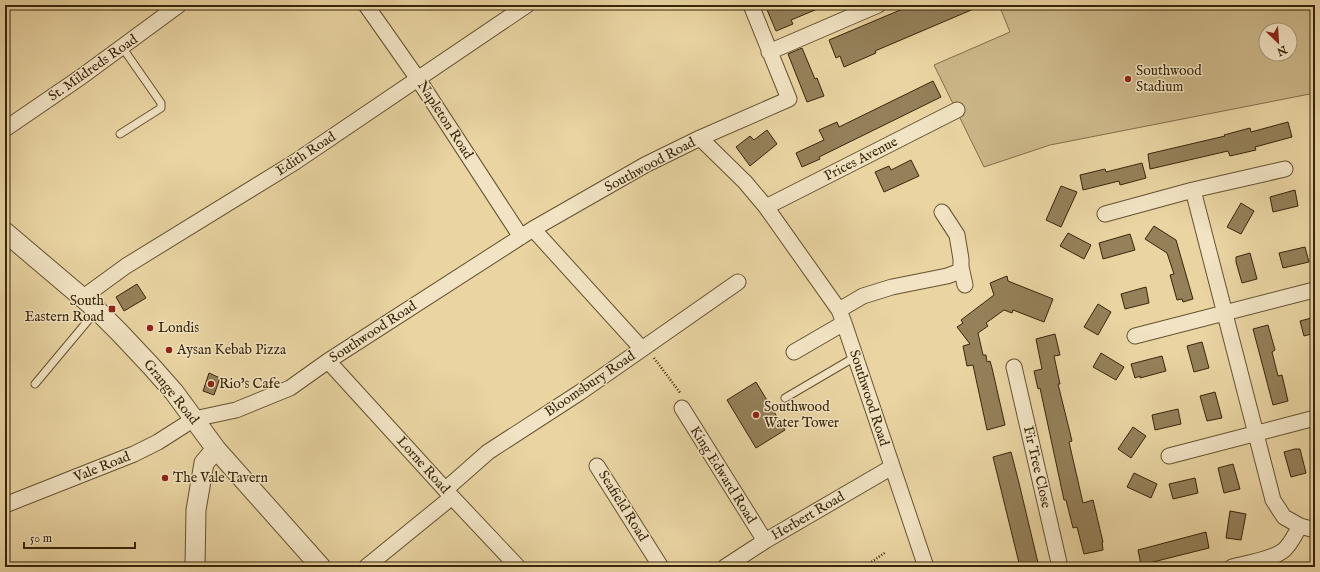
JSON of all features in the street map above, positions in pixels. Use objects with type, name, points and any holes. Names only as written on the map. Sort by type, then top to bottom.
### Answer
[{"type":"street","name":"St. Mildreds Road","points":[[5,129],[81,77],[179,5]]},
{"type":"street","name":"Napleton Road","points":[[366,5],[418,79],[521,238]]},
{"type":"street","name":"Edith Road","points":[[82,298],[126,266],[295,162],[527,5]]},
{"type":"street","points":[[700,138],[789,99],[751,5]]},
{"type":"street","points":[[769,52],[878,5]]},
{"type":"street","name":"Prices Avenue","points":[[766,207],[956,110]]},
{"type":"street","name":"Southwood Road","points":[[194,419],[236,410],[290,388],[533,229],[645,165],[700,138],[745,182],[766,207],[842,316],[926,567]]},
{"type":"street","points":[[1105,214],[1193,190],[1285,169]]},
{"type":"street","points":[[1193,190],[1273,500],[1284,517],[1300,526],[1315,530]]},
{"type":"street","points":[[942,212],[957,235],[965,285]]},
{"type":"street","points":[[533,229],[644,348]]},
{"type":"street","name":"Grange Road","points":[[5,232],[97,310],[152,366],[174,392],[216,449],[321,567]]},
{"type":"street","points":[[794,352],[842,316],[863,296],[892,287],[946,276],[958,272],[961,267]]},
{"type":"street","name":"Bloomsbury Road","points":[[366,567],[449,493],[488,452],[579,393],[738,282]]},
{"type":"street","points":[[1135,336],[1314,290]]},
{"type":"street","name":"Lorne Road","points":[[328,362],[518,567]]},
{"type":"street","name":"Fir Tree Close","points":[[1014,367],[1060,567]]},
{"type":"street","name":"King Edward Road","points":[[682,408],[764,541]]},
{"type":"street","points":[[1169,456],[1315,418]]},
{"type":"street","name":"Vale Road","points":[[5,505],[134,454],[158,442],[194,419]]},
{"type":"street","points":[[195,567],[196,510],[204,464],[216,449]]},
{"type":"street","name":"Seafield Road","points":[[597,466],[661,567]]},
{"type":"street","name":"Herbert Road","points":[[725,567],[764,541],[892,467]]},
{"type":"street","points":[[1232,567],[1271,557],[1283,551],[1300,526]]},
{"type":"lane","points":[[120,134],[161,108],[161,103],[122,47]]},
{"type":"lane","points":[[34,384],[97,310]]},
{"type":"lane","points":[[785,398],[856,357]]},
{"type":"path","points":[[644,348],[688,404],[682,408]]},
{"type":"path","points":[[864,567],[886,552]]},
{"type":"shaded area","name":"Southwood Stadium","points":[[999,5],[1315,5],[1315,93],[1050,145],[984,167],[934,65],[1010,32]]},
{"type":"building","points":[[765,5],[827,5],[791,20],[793,24],[776,31]]},
{"type":"building","points":[[912,5],[983,5],[875,51],[876,53],[844,67],[840,56],[836,58],[829,40]]},
{"type":"building","points":[[802,48],[824,96],[807,102],[788,54]]},
{"type":"building","points":[[933,81],[941,97],[819,157],[820,159],[802,167],[796,153],[824,140],[819,130],[837,122],[839,127]]},
{"type":"building","points":[[1288,122],[1292,137],[1255,147],[1256,150],[1230,156],[1228,151],[1150,169],[1148,154],[1225,136],[1224,135],[1250,128],[1251,132]]},
{"type":"building","points":[[767,130],[777,144],[750,166],[736,147],[750,136],[754,140]]},
{"type":"building","points":[[911,160],[919,176],[884,192],[875,172],[889,166],[891,170]]},
{"type":"building","points":[[1142,163],[1146,178],[1120,185],[1119,181],[1083,190],[1080,175],[1105,169],[1106,172]]},
{"type":"building","points":[[1061,186],[1077,192],[1061,227],[1046,220]]},
{"type":"building","points":[[1295,190],[1298,206],[1273,212],[1270,197]]},
{"type":"building","points":[[1241,203],[1254,211],[1241,234],[1227,227]]},
{"type":"building","points":[[1154,226],[1176,240],[1193,299],[1183,302],[1182,299],[1177,300],[1170,275],[1174,274],[1167,253],[1145,239]]},
{"type":"building","points":[[1068,233],[1091,245],[1084,259],[1060,246]]},
{"type":"building","points":[[1130,234],[1135,250],[1103,259],[1099,243]]},
{"type":"building","points":[[1305,247],[1309,262],[1283,268],[1279,253]]},
{"type":"building","points":[[1250,253],[1257,279],[1242,283],[1236,257]]},
{"type":"building","points":[[1007,276],[1008,281],[1053,299],[1044,322],[1013,310],[1012,313],[1004,310],[986,323],[988,326],[978,333],[983,355],[986,355],[987,362],[990,361],[1005,425],[987,430],[973,365],[967,366],[963,346],[970,344],[957,327],[963,323],[961,320],[994,295],[990,283]]},
{"type":"building","points":[[137,284],[146,298],[124,311],[116,297]]},
{"type":"building","points":[[1146,287],[1149,303],[1125,309],[1121,294]]},
{"type":"building","points":[[1098,304],[1111,312],[1098,335],[1084,327]]},
{"type":"building","points":[[1315,317],[1315,333],[1304,336],[1300,321]]},
{"type":"building","points":[[1268,325],[1275,350],[1272,352],[1278,376],[1282,375],[1288,401],[1273,405],[1253,329]]},
{"type":"building","points":[[1055,334],[1060,355],[1054,356],[1060,384],[1058,384],[1072,441],[1069,442],[1083,503],[1093,500],[1103,542],[1103,550],[1084,554],[1077,527],[1073,528],[1066,500],[1064,500],[1040,388],[1038,389],[1034,371],[1042,369],[1036,339]]},
{"type":"building","points":[[1202,342],[1209,368],[1194,372],[1187,346]]},
{"type":"building","points":[[1101,353],[1124,367],[1116,380],[1093,367]]},
{"type":"building","points":[[1162,356],[1166,371],[1135,378],[1131,364]]},
{"type":"building","name":"Rio's Cafe","points":[[209,373],[220,378],[214,395],[203,391]]},
{"type":"building","name":"Southwood Water Tower","points":[[756,382],[785,430],[756,448],[727,400]]},
{"type":"building","points":[[1215,392],[1222,418],[1207,421],[1200,396]]},
{"type":"building","points":[[1178,409],[1181,424],[1155,430],[1152,415]]},
{"type":"building","points":[[1133,427],[1146,436],[1131,458],[1118,449]]},
{"type":"building","points":[[1300,449],[1306,473],[1291,477],[1284,452]]},
{"type":"building","points":[[1011,452],[1039,567],[1020,567],[993,457]]},
{"type":"building","points":[[1233,464],[1240,489],[1224,493],[1218,468]]},
{"type":"building","points":[[1134,473],[1157,484],[1151,498],[1127,487]]},
{"type":"building","points":[[1195,478],[1198,493],[1173,499],[1169,484]]},
{"type":"building","points":[[1230,511],[1246,514],[1241,540],[1226,538]]},
{"type":"building","points":[[1206,532],[1209,548],[1141,565],[1138,550]]},
{"type":"place","name":"Southwood Stadium","points":[[1128,79]]},
{"type":"place","name":"South Eastern Road","points":[[112,309]]},
{"type":"place","name":"Londis","points":[[150,328]]},
{"type":"place","name":"Aysan Kebab Pizza","points":[[169,350]]},
{"type":"place","name":"Rio's Cafe","points":[[211,384]]},
{"type":"place","name":"Southwood Water Tower","points":[[756,415]]},
{"type":"place","name":"The Vale Tavern","points":[[165,478]]}]
